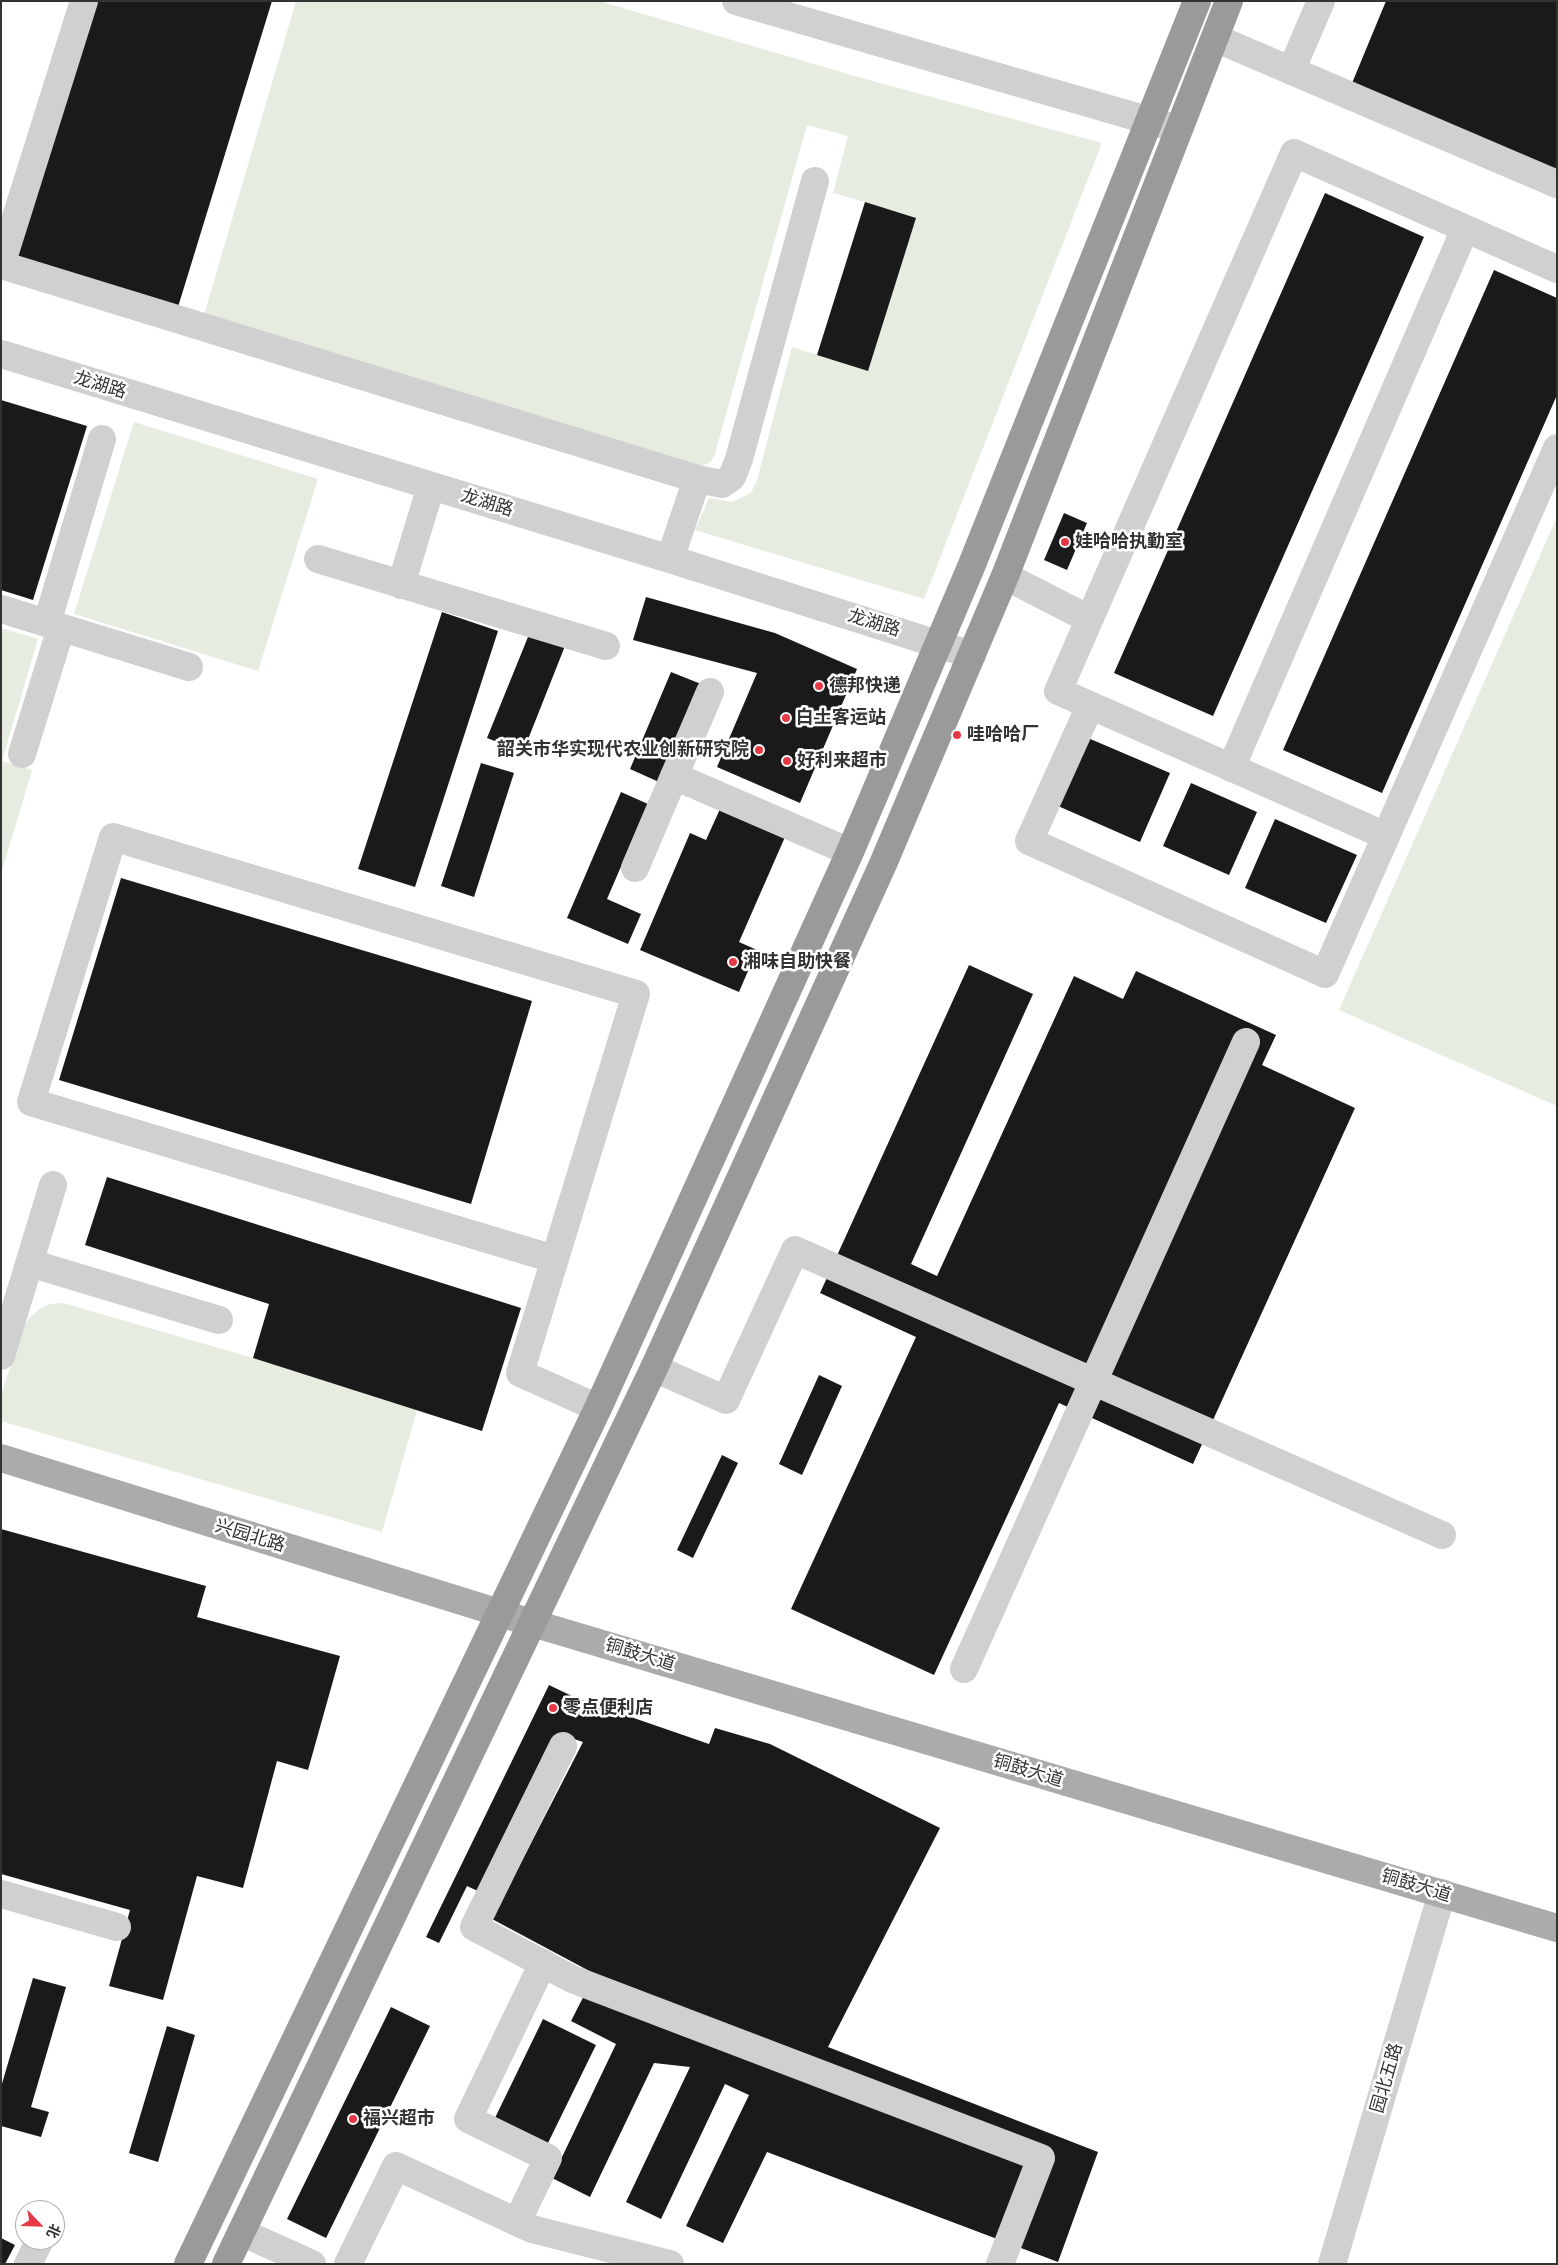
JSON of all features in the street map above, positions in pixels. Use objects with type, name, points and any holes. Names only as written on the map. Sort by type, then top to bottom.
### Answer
[{"type":"highway","points":[[188,2264],[598,1408],[850,852],[971,567],[1196,1]]},
{"type":"highway","points":[[226,2264],[654,1368],[883,864],[1005,576],[1229,1]]},
{"type":"main road","name":"兴园北路","points":[[1,1458],[499,1613]]},
{"type":"main road","name":"铜鼓大道","points":[[499,1613],[1557,1928]]},
{"type":"street","points":[[84,1],[1,265],[697,479],[722,484],[728,481],[736,469],[815,180]]},
{"type":"street","points":[[736,1],[1178,129]]},
{"type":"street","points":[[1291,71],[1321,1]]},
{"type":"street","points":[[1215,38],[1557,184]]},
{"type":"street","points":[[1386,836],[1058,691],[1294,154],[1557,269]]},
{"type":"street","points":[[1231,768],[1465,229]]},
{"type":"street","name":"龙湖路","points":[[1,354],[670,559],[972,655]]},
{"type":"street","points":[[22,754],[102,440]]},
{"type":"street","points":[[1090,706],[1029,842],[1324,974],[1557,448]]},
{"type":"street","points":[[670,559],[697,479]]},
{"type":"street","points":[[402,584],[431,486]]},
{"type":"street","points":[[318,559],[606,646]]},
{"type":"street","points":[[1005,576],[1089,619]]},
{"type":"street","points":[[1,609],[189,667]]},
{"type":"street","points":[[635,868],[710,692]]},
{"type":"street","points":[[674,776],[850,852]]},
{"type":"street","points":[[554,1259],[30,1102],[113,838],[636,994],[520,1373],[598,1408]]},
{"type":"street","points":[[964,1669],[1246,1042]]},
{"type":"street","points":[[1,1356],[54,1185]]},
{"type":"street","points":[[654,1368],[726,1400],[795,1250],[1442,1535]]},
{"type":"street","points":[[30,1262],[219,1320]]},
{"type":"street","points":[[563,1746],[474,1927],[572,1978],[1041,2158],[1000,2264]]},
{"type":"street","name":"园北五路","points":[[1332,2264],[1442,1893]]},
{"type":"street","points":[[1,1894],[117,1926]]},
{"type":"street","points":[[517,2222],[548,2158],[468,2119],[543,1963]]},
{"type":"street","points":[[348,2264],[396,2166],[532,2228],[670,2264]]},
{"type":"street","points":[[241,2232],[312,2264]]},
{"type":"street","points":[[28,2264],[35,2250]]},
{"type":"shaded area","points":[[296,1],[599,1],[865,79],[1102,143],[924,599],[695,530],[709,498],[732,502],[751,493],[757,480],[792,347],[868,371],[865,202],[833,193],[848,136],[807,125],[714,457],[709,463],[700,466],[204,315]]},
{"type":"shaded area","points":[[134,422],[318,479],[258,671],[74,614]]},
{"type":"shaded area","points":[[1557,517],[1557,1106],[1339,1010]]},
{"type":"shaded area","points":[[1,628],[38,639],[2,761],[32,770],[1,874]]},
{"type":"shaded area","points":[[63,1303],[253,1358],[417,1410],[382,1532],[1,1421],[1,1395],[23,1328],[30,1317],[40,1309],[50,1304]]},
{"type":"building","points":[[94,1],[272,1],[178,307],[15,258]]},
{"type":"building","points":[[1386,1],[1557,1],[1557,172],[1350,88]]},
{"type":"building","points":[[1325,193],[1424,237],[1213,716],[1114,673]]},
{"type":"building","points":[[865,202],[916,218],[868,371],[817,355]]},
{"type":"building","points":[[1494,270],[1557,298],[1557,395],[1382,793],[1283,750]]},
{"type":"building","points":[[1,400],[87,426],[33,600],[1,590]]},
{"type":"building","name":"娃哈哈执勤室","points":[[1064,513],[1087,523],[1067,570],[1044,560]]},
{"type":"building","points":[[646,597],[775,633],[857,669],[800,803],[717,767],[757,673],[633,640]]},
{"type":"building","points":[[442,612],[498,631],[415,887],[358,869]]},
{"type":"building","points":[[530,632],[565,646],[523,752],[487,738]]},
{"type":"building","points":[[671,672],[701,684],[659,782],[630,769]]},
{"type":"building","points":[[1088,738],[1170,773],[1140,842],[1058,806]]},
{"type":"building","points":[[481,763],[514,773],[474,897],[441,886]]},
{"type":"building","points":[[1191,783],[1257,812],[1229,875],[1163,846]]},
{"type":"building","points":[[621,792],[648,804],[607,899],[641,914],[628,944],[567,918]]},
{"type":"building","points":[[720,809],[785,837],[739,942],[757,950],[739,992],[640,950],[690,833],[706,840]]},
{"type":"building","points":[[1275,819],[1357,855],[1326,923],[1245,888]]},
{"type":"building","points":[[121,878],[532,1001],[471,1204],[59,1080]]},
{"type":"building","points":[[969,965],[1033,994],[911,1264],[937,1276],[1074,976],[1123,999],[1136,971],[1276,1035],[1262,1065],[1355,1108],[1193,1464],[1059,1403],[934,1675],[791,1609],[916,1337],[820,1293]]},
{"type":"building","points":[[107,1177],[521,1308],[482,1431],[253,1358],[269,1304],[85,1245]]},
{"type":"building","points":[[819,1375],[842,1386],[802,1475],[779,1464]]},
{"type":"building","points":[[722,1455],[738,1463],[693,1558],[677,1550]]},
{"type":"building","points":[[1,1529],[206,1586],[197,1617],[340,1656],[308,1770],[277,1761],[243,1888],[197,1876],[163,2000],[109,1986],[130,1910],[1,1874]]},
{"type":"building","points":[[549,1685],[576,1698],[709,1744],[715,1728],[770,1744],[940,1828],[828,2047],[1098,2152],[1058,2262],[767,2152],[723,2243],[686,2226],[749,2095],[725,2084],[661,2219],[626,2202],[690,2067],[654,2063],[590,2197],[552,2178],[616,2044],[571,2021],[595,1974],[492,1919],[583,1742],[559,1734],[482,1893],[467,1886],[439,1943],[426,1937]]},
{"type":"building","points":[[33,1978],[66,1987],[31,2107],[49,2112],[41,2137],[1,2126],[1,2087]]},
{"type":"building","points":[[391,2007],[430,2026],[326,2238],[287,2219]]},
{"type":"building","points":[[543,2019],[596,2045],[547,2145],[494,2120]]},
{"type":"building","points":[[167,2026],[195,2035],[158,2162],[129,2153]]},
{"type":"building","points":[[1,2238],[15,2245],[5,2264],[1,2264]]},
{"type":"place","name":"娃哈哈执勤室","points":[[1065,542]]},
{"type":"place","name":"德邦快递","points":[[819,686]]},
{"type":"place","name":"白土客运站","points":[[786,718]]},
{"type":"place","name":"哇哈哈厂","points":[[957,735]]},
{"type":"place","name":"韶关市华实现代农业创新研究院","points":[[759,750]]},
{"type":"place","name":"好利来超市","points":[[787,761]]},
{"type":"place","name":"湘味自助快餐","points":[[733,962]]},
{"type":"place","name":"零点便利店","points":[[553,1708]]},
{"type":"place","name":"福兴超市","points":[[353,2119]]}]
